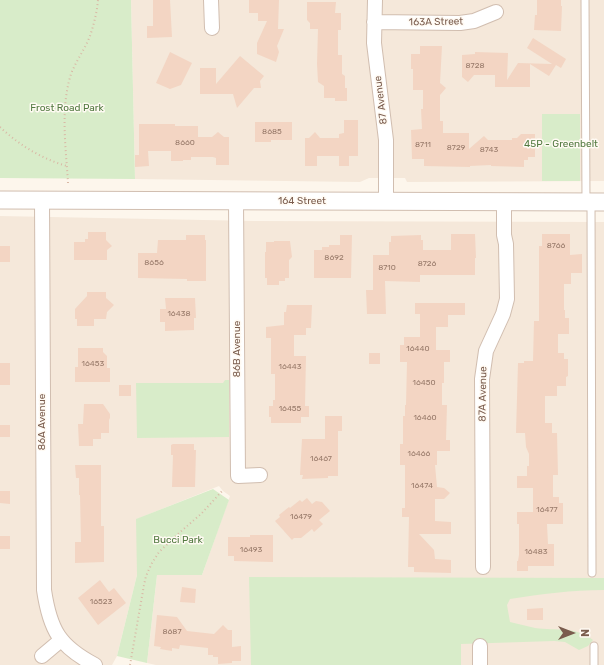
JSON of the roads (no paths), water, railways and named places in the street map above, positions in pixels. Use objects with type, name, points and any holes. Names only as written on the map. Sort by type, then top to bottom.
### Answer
[{"type":"street","points":[[211,0],[212,28]]},
{"type":"street","name":"87 Avenue","points":[[375,0],[374,43],[386,140],[386,201]]},
{"type":"street","name":"163A Street","points":[[374,22],[460,23],[474,21],[496,12]]},
{"type":"street","name":"164 Street","points":[[0,200],[594,202]]},
{"type":"street","name":"86A Avenue","points":[[42,200],[43,584],[51,620],[61,640]]},
{"type":"street","name":"86B Avenue","points":[[236,201],[238,476],[260,475]]},
{"type":"street","name":"87A Avenue","points":[[483,567],[482,379],[486,351],[503,314],[507,299],[504,201]]},
{"type":"street","points":[[42,656],[61,640],[79,656],[95,665]]},
{"type":"street","points":[[480,646],[480,665]]},
{"type":"lane","points":[[585,0],[594,202],[592,573]]},
{"type":"lane","points":[[594,646],[594,665]]},
{"type":"park label","name":"Frost Road Park","points":[[67,108]]},
{"type":"park label","name":"45P - Greenbelt","points":[[561,144]]},
{"type":"park label","name":"Bucci Park","points":[[178,540]]}]
